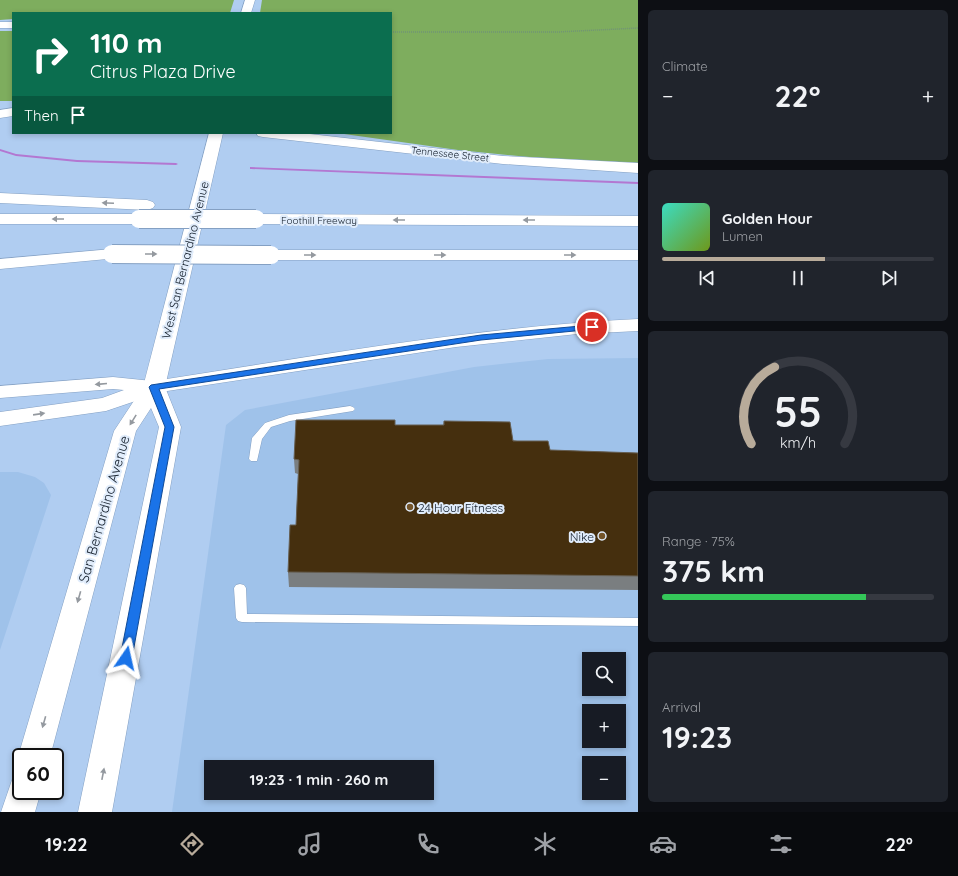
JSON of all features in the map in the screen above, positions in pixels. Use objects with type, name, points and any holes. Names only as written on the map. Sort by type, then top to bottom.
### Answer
[{"type":"main road","points":[[246,12],[250,0]]},
{"type":"main road","points":[[0,114],[12,112]]},
{"type":"main road","points":[[0,120],[12,119]]},
{"type":"main road","name":"West San Bernardino Avenue","points":[[154,387],[216,134]]},
{"type":"main road","name":"Tennessee Street","points":[[272,134],[503,160],[638,168]]},
{"type":"main road","points":[[0,198],[143,212]]},
{"type":"main road","name":"Foothill Freeway","points":[[0,219],[143,212],[256,215],[331,220],[638,221]]},
{"type":"main road","points":[[0,254],[638,255]]},
{"type":"main road","points":[[0,264],[112,254]]},
{"type":"main road","points":[[0,419],[106,404],[154,387],[481,337],[608,326],[638,325]]},
{"type":"main road","points":[[0,392],[113,383],[154,387]]},
{"type":"main road","points":[[95,812],[170,427],[154,387]]},
{"type":"main road","name":"San Bernardino Avenue","points":[[37,748],[125,432],[154,387]]},
{"type":"main road","points":[[18,812],[21,800]]},
{"type":"street","points":[[0,25],[12,25]]},
{"type":"lane","points":[[254,459],[257,438],[268,426],[289,418],[350,409]]},
{"type":"lane","points":[[240,588],[242,618],[638,622]]},
{"type":"path","points":[[392,32],[557,32],[638,28]]},
{"type":"shaded area","points":[[638,358],[638,812],[172,812],[226,425],[245,410],[474,367],[548,359]]},
{"type":"shaded area","points":[[0,472],[18,472],[35,477],[44,483],[51,495],[0,650]]},
{"type":"green space","points":[[0,0],[234,0],[230,12],[12,12],[12,19],[0,20]]},
{"type":"green space","points":[[262,0],[638,0],[638,163],[529,157],[458,150],[344,134],[392,134],[392,12],[260,12]]},
{"type":"green space","points":[[0,31],[12,31],[12,101],[0,101]]},
{"type":"building","name":"24 Hour Fitness","points":[[296,420],[395,420],[395,425],[444,425],[444,421],[510,422],[513,441],[548,441],[550,450],[638,453],[638,576],[288,572],[290,525],[296,525],[299,460],[294,459]]},
{"type":"waterway","points":[[0,150],[16,155],[77,161],[176,164]]},
{"type":"waterway","points":[[251,168],[638,183]]},
{"type":"place","name":"24 Hour Fitness","points":[[410,507]]},
{"type":"place","name":"Nike","points":[[602,536]]},
{"type":"route","points":[[126,658],[170,427],[154,387],[481,337],[592,327]]}]
